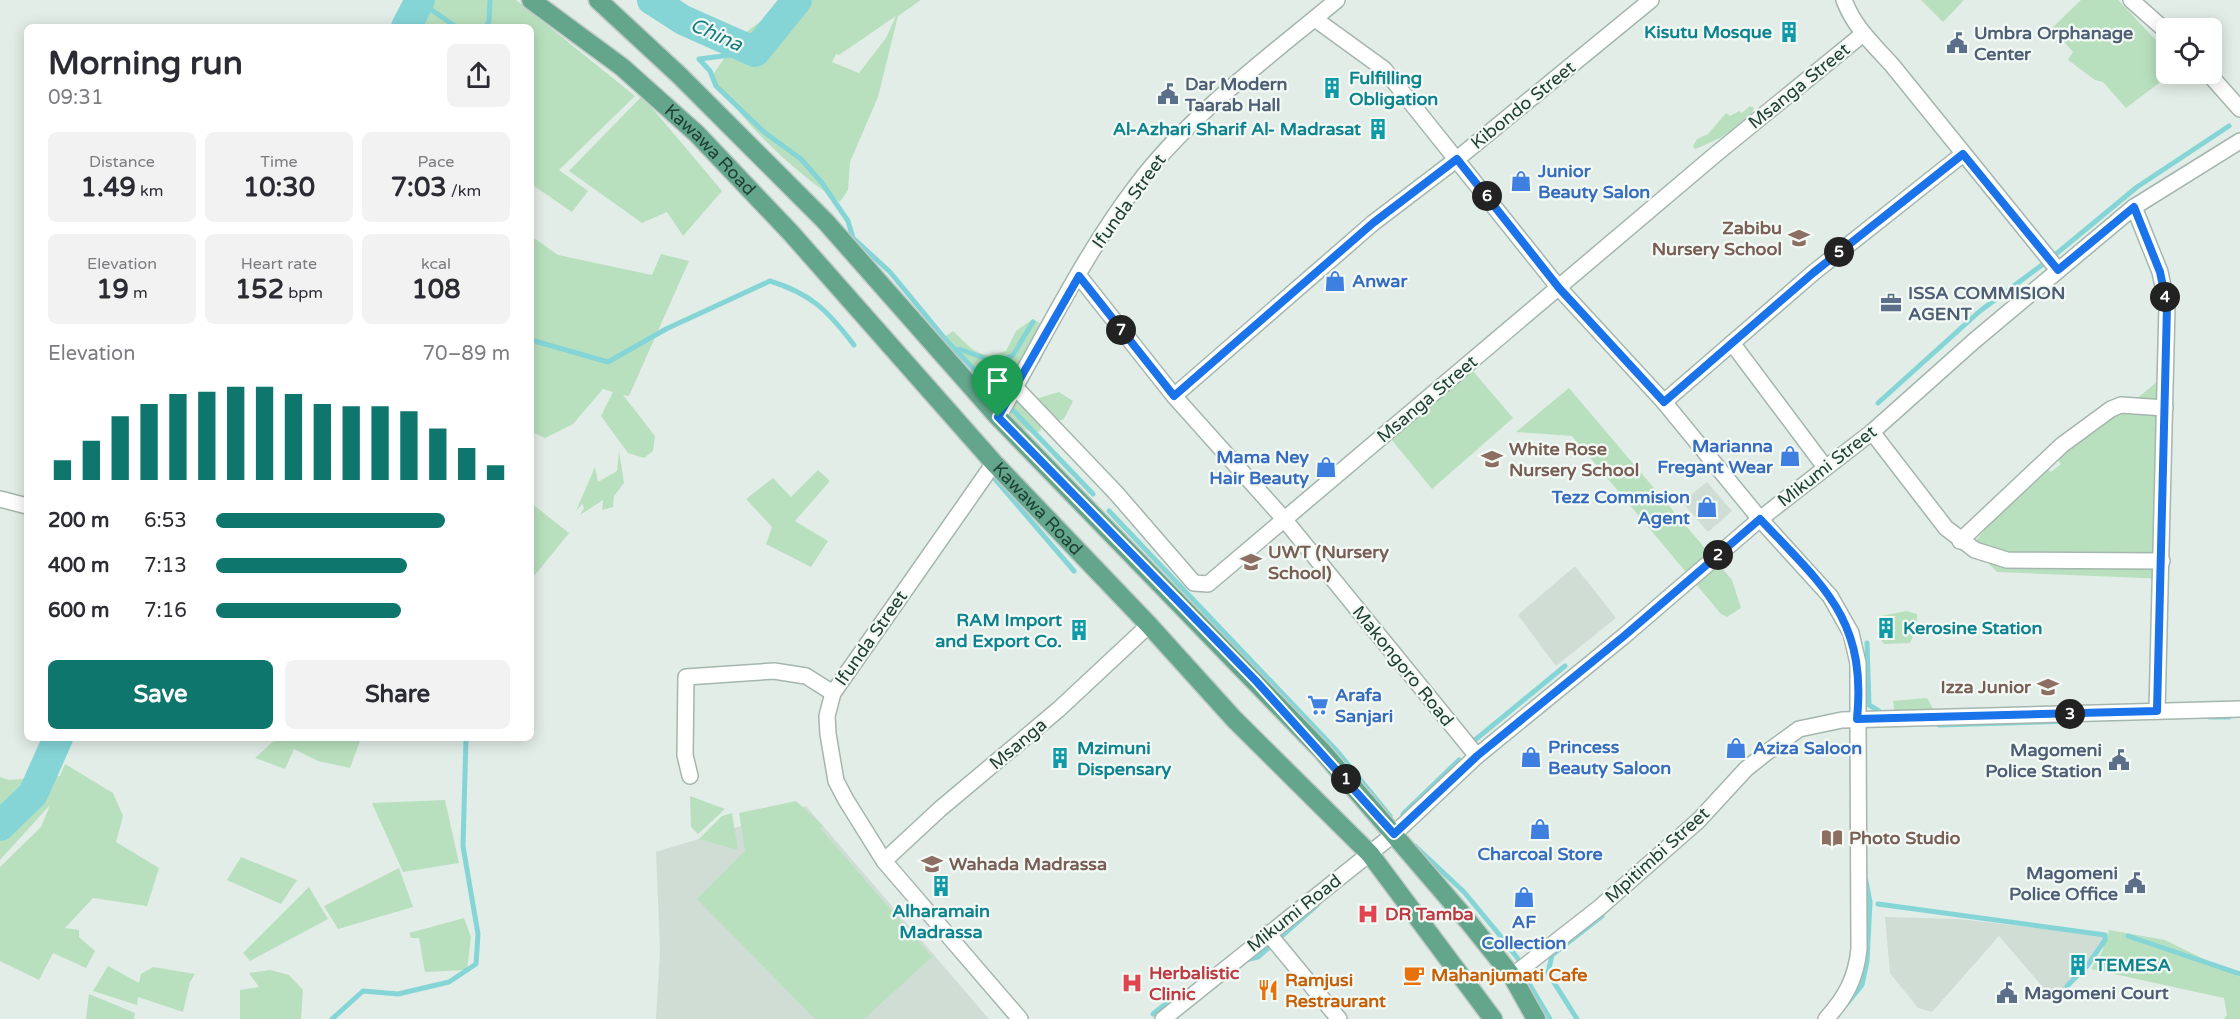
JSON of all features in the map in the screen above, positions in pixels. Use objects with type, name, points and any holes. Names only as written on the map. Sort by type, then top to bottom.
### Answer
[{"type":"main road","name":"Kawawa Road","points":[[531,0],[622,66],[697,134],[791,233],[994,463],[1149,625],[1234,719],[1370,854],[1493,1019]]},
{"type":"main road","name":"Kawawa Road","points":[[598,0],[679,75],[825,221],[998,417],[1256,681],[1394,834],[1512,976],[1536,1019]]},
{"type":"street","name":"Ifunda Street","points":[[998,417],[1079,276],[1136,186],[1169,146],[1337,0]]},
{"type":"street","name":"Kibondo Street","points":[[1174,396],[1373,223],[1457,159],[1651,0]]},
{"type":"street","points":[[1844,0],[1850,16],[1863,34],[1892,65],[2058,270]]},
{"type":"street","points":[[2131,0],[2156,22]]},
{"type":"street","points":[[1315,18],[1384,69],[1559,288],[1664,402],[1760,519],[1830,596],[1851,633],[1858,663],[1857,970],[1850,989],[1826,1019]]},
{"type":"street","name":"Msanga Street","points":[[1014,386],[1199,585],[1212,582],[1716,154],[1863,34]]},
{"type":"street","points":[[2218,84],[2240,109]]},
{"type":"street","name":"Mikumi Street","points":[[1370,854],[1477,756],[1624,636],[1760,519],[1872,432],[2134,207],[2240,141]]},
{"type":"street","points":[[1664,402],[1813,273],[1963,154]]},
{"type":"street","points":[[2134,207],[2160,272],[2167,306],[2157,711]]},
{"type":"street","name":"Makongoro Road","points":[[1079,276],[1174,396],[1284,519],[1477,756]]},
{"type":"street","points":[[1732,343],[1826,467]]},
{"type":"street","points":[[1960,541],[2062,445],[2111,409],[2121,405],[2165,408]]},
{"type":"street","points":[[1872,432],[1941,522],[1960,541],[1991,557],[2007,560],[2162,561]]},
{"type":"street","name":"Ifunda Street","points":[[994,463],[833,693],[827,716],[836,781],[884,861],[1020,1019]]},
{"type":"street","points":[[0,499],[24,505]]},
{"type":"street","name":"Msanga","points":[[884,861],[940,808],[1059,709],[1149,625]]},
{"type":"street","points":[[690,776],[685,755],[686,677],[774,671],[807,676],[833,693]]},
{"type":"street","points":[[1857,719],[2240,709]]},
{"type":"street","name":"Mpitimbi Street","points":[[1512,976],[1599,908],[1699,820],[1746,769],[1799,729],[1829,720],[1857,719]]},
{"type":"street","name":"Mikumi Road","points":[[1163,1019],[1268,933],[1370,854]]},
{"type":"street","points":[[1268,933],[1339,1019]]},
{"type":"shaded area","name":"Tezz Commision Agent","points":[[1707,482],[1732,511],[1708,532],[1682,502]]},
{"type":"shaded area","points":[[1575,566],[1616,618],[1556,666],[1518,615]]},
{"type":"shaded area","points":[[806,806],[989,1019],[656,1019],[660,951],[656,852]]},
{"type":"shaded area","points":[[1885,917],[1959,919],[2104,936],[2104,942],[2080,977],[2053,999],[1999,936],[1932,1012],[1918,1008],[1890,973]]},
{"type":"green space","points":[[423,0],[516,0],[635,96],[559,170],[588,191],[572,212],[534,186],[534,24],[411,24]]},
{"type":"green space","points":[[795,0],[921,0],[898,16],[878,97],[850,162],[848,190],[840,202],[786,161],[739,112],[712,76],[736,44],[753,27],[763,20],[790,12]],"holes":[[[896,16],[886,38],[859,73],[832,62],[836,54],[839,55]]]},
{"type":"green space","points":[[1921,0],[1964,0],[1943,22]]},
{"type":"green space","points":[[2081,0],[2118,0],[2156,40],[2158,84],[2126,108],[2103,82],[2095,80],[2068,60],[2073,52],[2052,28]]},
{"type":"green space","points":[[642,96],[722,191],[683,236],[667,212],[642,223],[569,171]]},
{"type":"green space","points":[[1750,106],[1754,108],[1748,122],[1741,122],[1725,135],[1695,149],[1693,146],[1697,139],[1708,134],[1726,113],[1730,116],[1739,111],[1742,113]]},
{"type":"green space","points":[[534,238],[558,255],[652,275],[661,254],[689,261],[629,396],[623,395],[655,436],[653,451],[644,458],[628,453],[601,416],[613,392],[603,389],[573,424],[545,438],[534,433]]},
{"type":"green space","points":[[1033,319],[1053,331],[1040,362],[1019,378],[1032,400],[1059,392],[1073,401],[1064,419],[1046,426],[1039,419],[1041,431],[1033,433],[1017,425],[975,378],[967,361],[945,347],[946,336],[953,331],[977,352],[997,354],[1006,351],[1016,331]]},
{"type":"green space","points":[[2173,368],[2167,579],[1997,572],[1971,546],[1984,531],[1983,528],[2046,468],[2051,472],[2061,464],[2057,458],[2079,437],[2126,408]]},
{"type":"green space","points":[[1472,370],[1513,418],[1432,489],[1391,439]]},
{"type":"green space","points":[[1569,388],[1732,580],[1741,608],[1727,617],[1721,614],[1572,436],[1516,432]]},
{"type":"green space","points":[[619,451],[624,483],[614,496],[613,507],[602,510],[603,500],[580,515],[584,508],[582,504],[576,511],[595,467],[598,482],[617,471]]},
{"type":"green space","points":[[818,470],[830,481],[795,521],[828,541],[811,567],[766,544],[772,527],[746,499],[773,478],[791,497]]},
{"type":"green space","points":[[534,505],[569,533],[534,574]]},
{"type":"green space","points":[[1906,611],[1917,614],[1917,628],[1910,643],[1884,644],[1878,636],[1881,616]]},
{"type":"green space","points":[[1927,698],[1936,714],[1895,716],[1893,701]]},
{"type":"green space","points":[[274,741],[360,741],[350,768],[318,761],[294,749],[285,769],[255,758]]},
{"type":"green space","points":[[65,764],[113,793],[123,816],[116,842],[159,868],[147,906],[93,898],[65,928],[79,930],[79,937],[95,951],[86,968],[53,953],[39,980],[0,961],[0,867],[41,827],[50,805],[0,860],[0,777],[9,780],[60,776]]},
{"type":"green space","points":[[690,796],[725,809],[698,834],[691,827]]},
{"type":"green space","points":[[445,800],[459,863],[403,872],[372,803]]},
{"type":"green space","points":[[796,801],[823,826],[820,828],[932,957],[864,1019],[815,1019],[697,899],[745,851],[739,813]]},
{"type":"green space","points":[[732,813],[738,850],[699,839],[722,816]]},
{"type":"green space","points":[[241,857],[297,880],[281,904],[227,880]]},
{"type":"green space","points":[[399,868],[413,907],[338,929],[324,906]]},
{"type":"green space","points":[[309,887],[328,919],[250,961],[243,953]]},
{"type":"green space","points":[[464,918],[471,937],[467,970],[425,972],[419,938],[411,938],[409,933]]},
{"type":"green space","points":[[2109,930],[2165,940],[2240,977],[2240,1019],[2224,1019],[2227,1015],[2224,998],[2091,969],[2102,952]]},
{"type":"green space","points":[[108,966],[139,983],[141,974],[153,967],[195,974],[190,982],[183,1012],[138,997],[137,1005],[93,991]]},
{"type":"green space","points":[[270,970],[289,975],[303,990],[301,1019],[240,1019],[240,990],[259,987],[249,973]]},
{"type":"green space","points":[[89,994],[135,1013],[134,1019],[86,1019]]},
{"type":"waterway","points":[[408,24],[420,0]]},
{"type":"waterway","points":[[487,24],[490,0]]},
{"type":"waterway","name":"China","points":[[652,0],[683,20],[755,52],[797,0]]},
{"type":"waterway","points":[[419,1],[452,24]]},
{"type":"waterway","points":[[755,52],[699,59],[710,71],[716,86],[764,132],[801,159],[822,183],[848,221],[853,238],[890,272],[946,340],[1093,494]]},
{"type":"waterway","points":[[1878,403],[1980,311],[2050,259],[2137,187],[2229,126]]},
{"type":"waterway","points":[[534,341],[608,362],[666,329],[770,281],[785,286],[818,305],[836,322],[854,345]]},
{"type":"waterway","points":[[959,349],[998,363],[1013,355],[1033,322]]},
{"type":"waterway","points":[[989,472],[1074,571]]},
{"type":"waterway","points":[[1109,511],[1337,751],[1390,816]]},
{"type":"waterway","points":[[1867,643],[1869,705],[1879,711],[1880,717]]},
{"type":"waterway","points":[[1475,740],[1565,666]]},
{"type":"waterway","points":[[2209,717],[2229,717]]},
{"type":"waterway","points":[[1939,725],[2073,721]]},
{"type":"waterway","points":[[0,826],[33,794],[57,741]]},
{"type":"waterway","points":[[332,1019],[363,991],[398,994],[449,982],[476,964],[478,934],[463,846],[466,741]]},
{"type":"waterway","points":[[1403,814],[1459,760]]},
{"type":"waterway","points":[[1415,846],[1464,892],[1498,933],[1522,964],[1528,982],[1550,1019]]},
{"type":"waterway","points":[[1845,1006],[1862,985],[1867,961],[1870,902],[1866,881]]},
{"type":"waterway","points":[[1878,904],[2105,935],[2105,940],[2087,966],[2067,986]]},
{"type":"waterway","points":[[1245,960],[1258,957],[1317,905]]},
{"type":"waterway","points":[[1577,1019],[1548,973],[1552,955],[1602,916]]},
{"type":"waterway","points":[[2128,936],[2240,974]]},
{"type":"waterway","points":[[1199,980],[1208,974]]},
{"type":"waterway","points":[[1153,1014],[1168,1002]]},
{"type":"place","name":"Kisutu Mosque","points":[[1789,32]]},
{"type":"place","name":"Umbra Orphanage Center","points":[[1957,43]]},
{"type":"place","name":"Fulfilling Obligation","points":[[1332,88]]},
{"type":"place","name":"Dar Modern Taarab Hall","points":[[1168,94]]},
{"type":"place","name":"Al-Azhari Sharif Al- Madrasat","points":[[1378,129]]},
{"type":"place","name":"Junior Beauty Salon","points":[[1521,181]]},
{"type":"place","name":"Zabibu Nursery School","points":[[1799,238]]},
{"type":"place","name":"Anwar","points":[[1335,281]]},
{"type":"place","name":"ISSA COMMISION AGENT","points":[[1891,303]]},
{"type":"place","name":"Marianna Fregant Wear","points":[[1790,456]]},
{"type":"place","name":"White Rose Nursery School","points":[[1492,459]]},
{"type":"place","name":"Mama Ney Hair Beauty","points":[[1326,467]]},
{"type":"place","name":"Tezz Commision Agent","points":[[1707,507]]},
{"type":"place","name":"UWT (Nursery School)","points":[[1251,562]]},
{"type":"place","name":"Kerosine Station","points":[[1886,628]]},
{"type":"place","name":"RAM Import and Export Co.","points":[[1079,630]]},
{"type":"place","name":"Izza Junior","points":[[2048,687]]},
{"type":"place","name":"Arafa Sanjari","points":[[1318,705]]},
{"type":"place","name":"Aziza Saloon","points":[[1736,748]]},
{"type":"place","name":"Princess Beauty Saloon","points":[[1531,757]]},
{"type":"place","name":"Mzimuni Dispensary","points":[[1060,758]]},
{"type":"place","name":"Magomeni Police Station","points":[[2119,760]]},
{"type":"place","name":"Charcoal Store","points":[[1540,829]]},
{"type":"place","name":"Photo Studio","points":[[1832,838]]},
{"type":"place","name":"Wahada Madrassa","points":[[932,864]]},
{"type":"place","name":"Magomeni Police Office","points":[[2135,883]]},
{"type":"place","name":"Alharamain Madrassa","points":[[941,886]]},
{"type":"place","name":"AF Collection","points":[[1524,897]]},
{"type":"place","name":"DR Tamba","points":[[1368,914]]},
{"type":"place","name":"TEMESA","points":[[2078,965]]},
{"type":"place","name":"Mahanjumati Cafe","points":[[1414,975]]},
{"type":"place","name":"Herbalistic Clinic","points":[[1132,983]]},
{"type":"place","name":"Ramjusi Restraurant","points":[[1268,990]]},
{"type":"place","name":"Magomeni Court","points":[[2007,993]]},
{"type":"route","points":[[1963,154],[2058,270],[2134,207],[2160,272],[2167,306],[2157,711],[1857,719],[1860,696],[1858,663],[1851,633],[1830,596],[1760,519],[1624,636],[1477,756],[1394,834],[1256,681],[998,417],[1079,276],[1174,396],[1373,223],[1457,159],[1559,288],[1664,402],[1813,273],[1963,154]]}]
